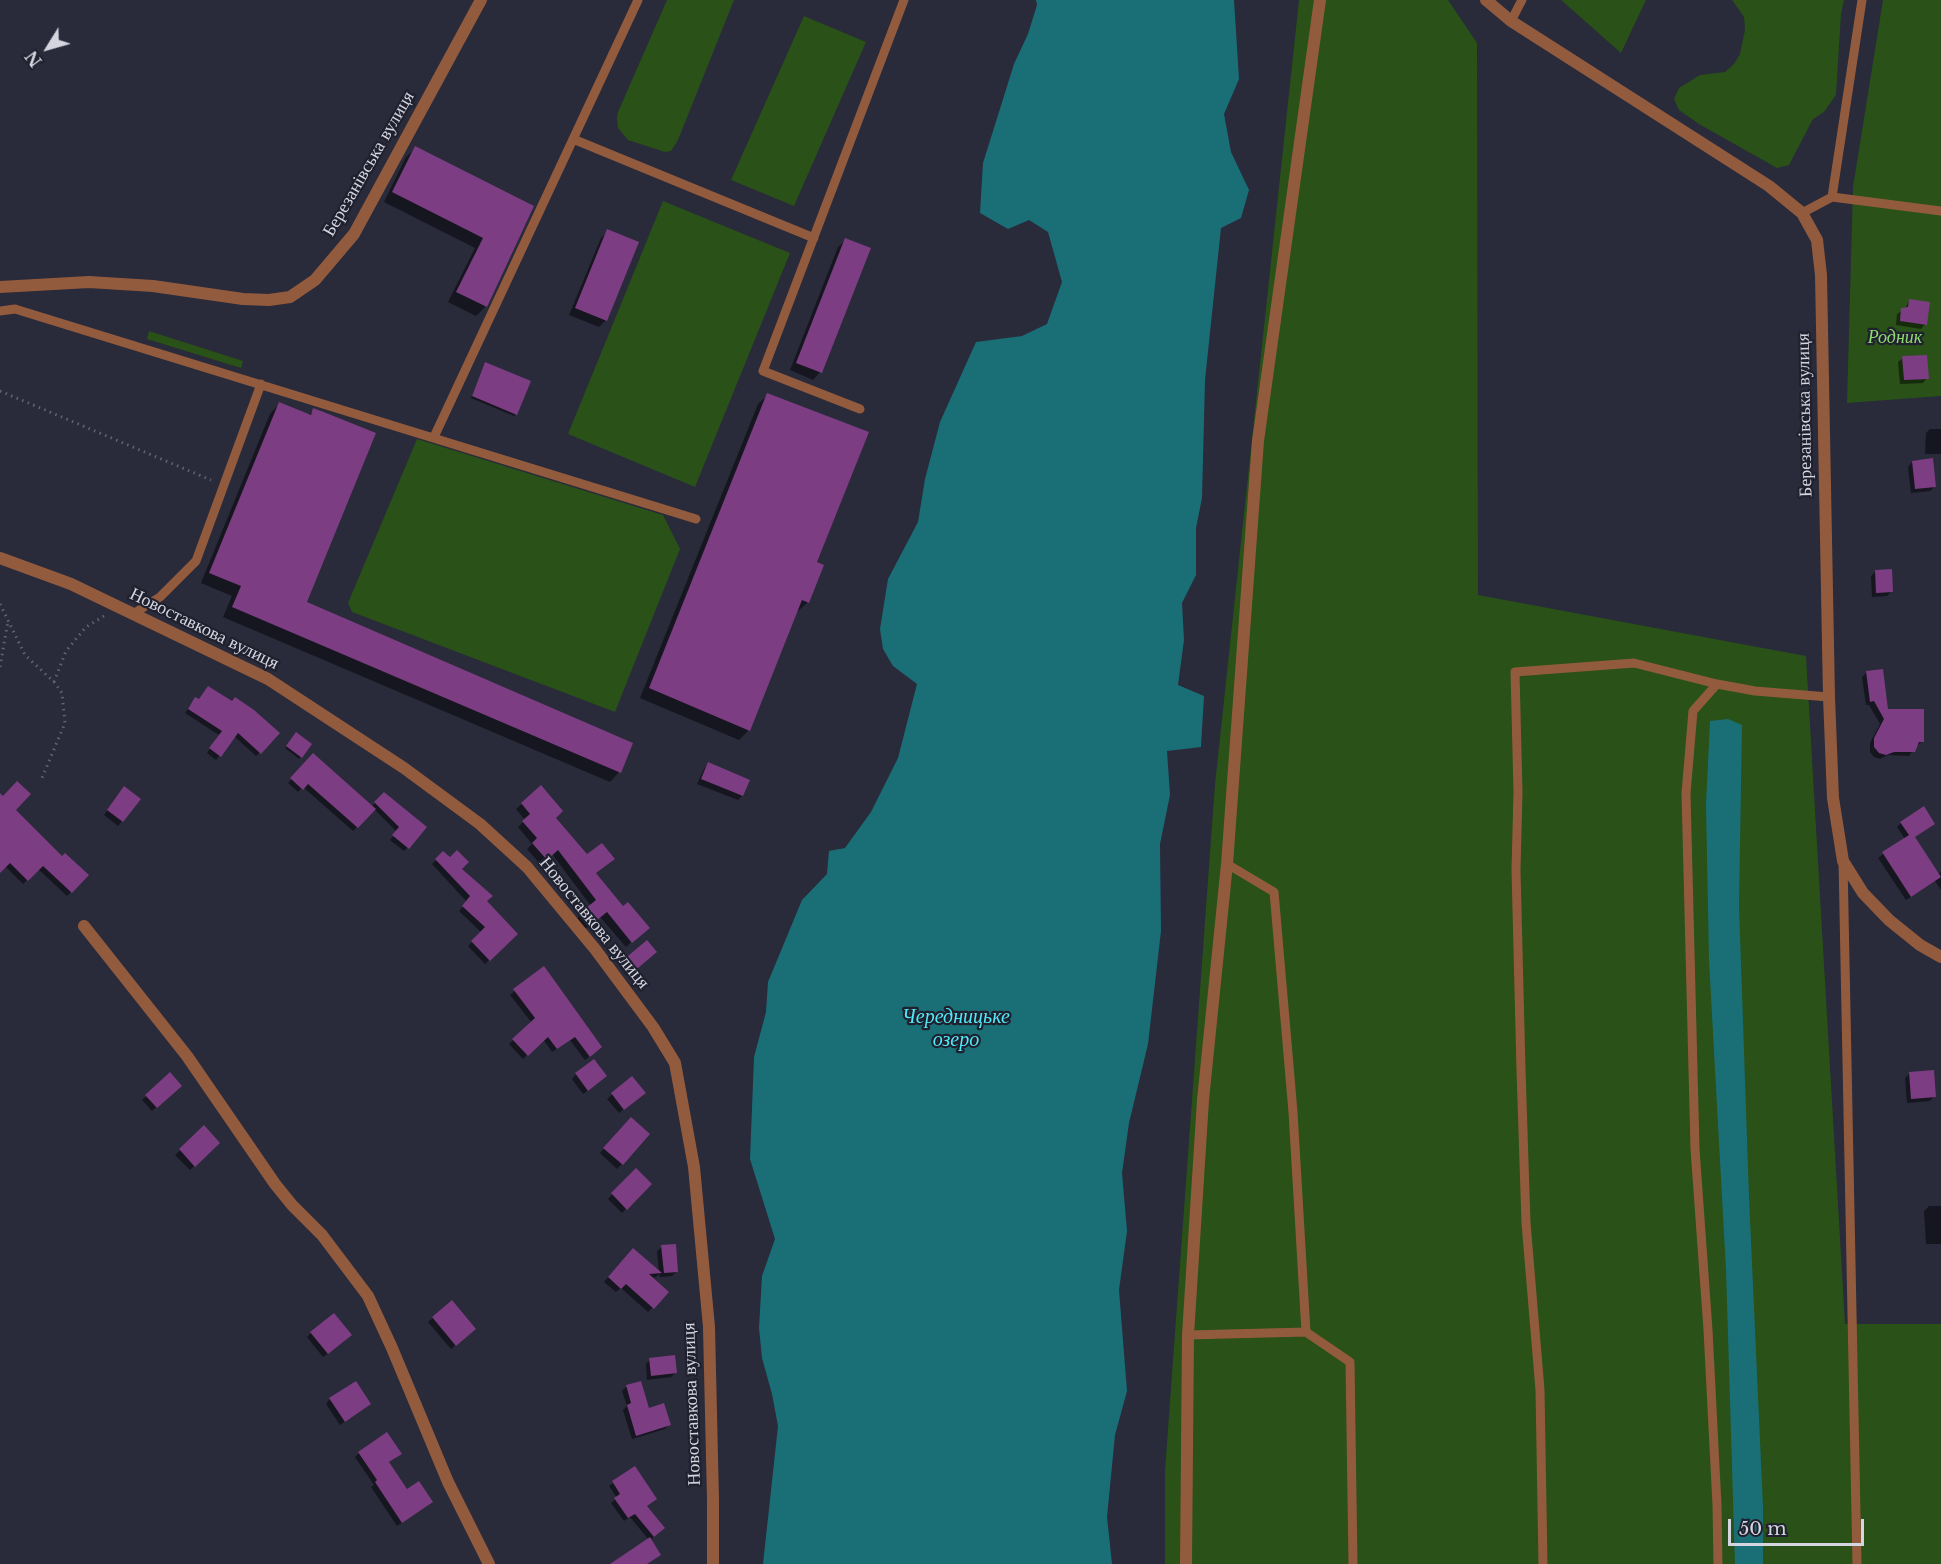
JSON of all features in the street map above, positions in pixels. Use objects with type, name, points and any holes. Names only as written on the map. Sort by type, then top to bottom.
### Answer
[{"type":"street","name":"Березанівська вулиця","points":[[0,287],[88,282],[153,286],[243,299],[269,300],[290,297],[315,280],[354,234],[481,0]]},
{"type":"street","points":[[1186,1564],[1188,1335],[1203,1100],[1227,864],[1258,441],[1320,0]]},
{"type":"street","name":"Березанівська вулиця","points":[[1486,0],[1511,21],[1770,186],[1802,213],[1817,240],[1821,274],[1833,798],[1843,861],[1863,893],[1888,920],[1920,945],[1941,957]]},
{"type":"street","name":"Новоставкова вулиця","points":[[0,558],[71,584],[268,679],[404,768],[480,824],[527,867],[595,949],[653,1027],[675,1063],[694,1167],[709,1327],[713,1564]]},
{"type":"street","points":[[84,926],[187,1056],[275,1184],[322,1235],[368,1296],[448,1482],[489,1564]]},
{"type":"lane","points":[[434,437],[638,0]]},
{"type":"lane","points":[[860,409],[763,371],[904,0]]},
{"type":"lane","points":[[1511,21],[1522,0]]},
{"type":"lane","points":[[1832,197],[1862,0]]},
{"type":"lane","points":[[573,139],[814,238]]},
{"type":"lane","points":[[1802,213],[1832,197],[1941,211]]},
{"type":"lane","points":[[0,310],[15,309],[696,519]]},
{"type":"lane","points":[[128,611],[160,597],[196,561],[261,384]]},
{"type":"lane","points":[[1543,1564],[1540,1390],[1526,1222],[1521,1070],[1516,870],[1518,792],[1515,672],[1634,663],[1755,691],[1829,697]]},
{"type":"lane","points":[[1717,684],[1694,711],[1686,793],[1695,1149],[1708,1330],[1718,1564]]},
{"type":"lane","points":[[1843,861],[1857,1564]]},
{"type":"lane","points":[[1227,864],[1274,892],[1293,1112],[1306,1332]]},
{"type":"lane","points":[[1188,1335],[1306,1332],[1350,1362],[1353,1564]]},
{"type":"path","points":[[0,391],[224,485]]},
{"type":"path","points":[[0,604],[25,655],[54,682],[62,693],[64,723],[42,778]]},
{"type":"path","points":[[54,682],[66,651],[86,627],[103,616],[128,611]]},
{"type":"path","points":[[0,667],[8,619]]},
{"type":"green space","points":[[667,0],[734,0],[678,140],[671,151],[665,152],[628,140],[618,128],[617,119]]},
{"type":"green space","points":[[1299,0],[1448,0],[1477,43],[1478,595],[1806,656],[1845,1324],[1941,1324],[1941,1564],[1165,1564],[1165,1470],[1215,784]]},
{"type":"green space","points":[[1561,0],[1646,0],[1621,53]]},
{"type":"green space","points":[[1732,0],[1844,0],[1841,14],[1836,95],[1824,112],[1813,119],[1789,165],[1777,168],[1699,124],[1679,110],[1674,99],[1679,88],[1700,75],[1725,72],[1740,54],[1745,30],[1744,17]]},
{"type":"green space","name":"Родник","points":[[1883,0],[1941,0],[1941,396],[1847,403],[1853,187]]},
{"type":"green space","points":[[804,16],[866,42],[794,206],[731,180]]},
{"type":"green space","points":[[663,201],[790,253],[695,487],[568,434]]},
{"type":"green space","points":[[149,331],[243,361],[241,368],[147,339]]},
{"type":"green space","points":[[417,439],[663,515],[680,549],[615,712],[352,612],[348,603]]},
{"type":"water","name":"Чередницьке озеро","points":[[1036,0],[1234,0],[1239,79],[1224,114],[1231,152],[1249,190],[1241,218],[1221,228],[1205,380],[1202,498],[1196,528],[1196,575],[1182,603],[1184,640],[1178,685],[1204,696],[1201,747],[1167,751],[1170,795],[1160,844],[1161,931],[1148,1044],[1129,1123],[1122,1173],[1127,1231],[1119,1290],[1127,1391],[1115,1435],[1107,1517],[1112,1564],[763,1564],[778,1426],[762,1358],[759,1328],[762,1276],[775,1239],[750,1159],[754,1057],[766,1012],[768,982],[802,900],[827,874],[829,851],[845,848],[871,812],[898,758],[917,684],[893,666],[883,649],[880,629],[888,579],[918,522],[925,479],[940,422],[976,342],[1022,336],[1047,324],[1062,282],[1048,232],[1029,220],[1008,229],[980,213],[983,163],[1014,64],[1028,34],[1037,5]]},
{"type":"water","points":[[1728,719],[1742,725],[1739,906],[1763,1507],[1763,1564],[1735,1564],[1726,1270],[1709,960],[1706,805],[1710,721]]},
{"type":"building","points":[[415,146],[534,206],[487,307],[456,292],[483,238],[392,192]]},
{"type":"building","points":[[607,229],[639,242],[607,321],[575,308]]},
{"type":"building","points":[[845,238],[871,248],[822,373],[796,363]]},
{"type":"building","points":[[1909,299],[1930,302],[1927,325],[1900,321],[1901,308],[1908,307]]},
{"type":"building","points":[[1927,355],[1929,379],[1904,380],[1902,356]]},
{"type":"building","points":[[485,362],[531,381],[517,415],[472,396]]},
{"type":"building","points":[[767,393],[869,432],[817,562],[824,565],[809,603],[802,600],[750,731],[649,688]]},
{"type":"building","points":[[279,402],[311,415],[313,408],[376,433],[307,602],[633,743],[621,773],[232,607],[241,586],[209,573]]},
{"type":"building","points":[[1933,458],[1936,487],[1915,489],[1912,461]]},
{"type":"building","points":[[1892,569],[1893,592],[1876,593],[1875,570]]},
{"type":"building","points":[[1883,669],[1888,709],[1924,709],[1924,742],[1919,742],[1915,752],[1894,752],[1886,755],[1879,753],[1874,747],[1874,738],[1884,719],[1874,701],[1870,702],[1866,671]]},
{"type":"building","points":[[208,686],[232,701],[235,697],[280,733],[261,754],[238,733],[221,757],[209,748],[222,731],[188,709],[195,697],[199,699]]},
{"type":"building","points":[[296,732],[312,744],[302,758],[286,746]]},
{"type":"building","points":[[313,753],[376,809],[358,828],[308,784],[303,790],[290,778]]},
{"type":"building","points":[[708,762],[750,780],[743,796],[701,779]]},
{"type":"building","points":[[17,781],[31,794],[16,810],[62,856],[65,853],[89,875],[72,893],[43,866],[28,881],[10,863],[0,873],[0,793],[3,796]]},
{"type":"building","points":[[541,785],[563,811],[556,818],[587,854],[602,843],[615,859],[596,873],[623,906],[628,902],[650,928],[632,943],[607,912],[592,924],[581,912],[596,900],[558,850],[547,860],[532,843],[537,838],[522,821],[530,814],[521,803]]},
{"type":"building","points":[[124,786],[141,799],[123,822],[107,810]]},
{"type":"building","points":[[384,792],[427,827],[409,849],[392,835],[399,827],[374,802]]},
{"type":"building","points":[[1924,806],[1935,824],[1915,837],[1941,877],[1911,897],[1882,852],[1909,835],[1900,822]]},
{"type":"building","points":[[457,850],[469,862],[462,869],[493,896],[487,901],[518,934],[490,961],[471,941],[485,927],[462,906],[470,896],[435,859],[443,851],[450,857]]},
{"type":"building","points":[[647,940],[657,952],[632,973],[622,961]]},
{"type":"building","points":[[544,966],[602,1047],[590,1057],[575,1037],[557,1049],[548,1037],[528,1056],[512,1039],[535,1018],[513,989]]},
{"type":"building","points":[[594,1059],[607,1076],[588,1091],[575,1073]]},
{"type":"building","points":[[1934,1070],[1936,1097],[1911,1099],[1909,1072]]},
{"type":"building","points":[[170,1072],[182,1086],[157,1108],[145,1095]]},
{"type":"building","points":[[632,1076],[646,1093],[624,1110],[611,1093]]},
{"type":"building","points":[[631,1117],[650,1134],[623,1165],[603,1148]]},
{"type":"building","points":[[204,1125],[220,1143],[195,1167],[179,1149]]},
{"type":"building","points":[[636,1168],[652,1184],[627,1210],[611,1193]]},
{"type":"building","points":[[676,1244],[678,1272],[664,1273],[661,1245]]},
{"type":"building","points":[[633,1248],[662,1273],[649,1274],[669,1292],[654,1309],[626,1284],[621,1289],[608,1277]]},
{"type":"building","points":[[452,1300],[476,1329],[456,1346],[432,1317]]},
{"type":"building","points":[[334,1313],[352,1335],[328,1354],[310,1332]]},
{"type":"building","points":[[675,1355],[677,1373],[651,1376],[649,1358]]},
{"type":"building","points":[[356,1381],[371,1404],[345,1422],[329,1398]]},
{"type":"building","points":[[641,1381],[649,1408],[664,1403],[671,1425],[636,1436],[627,1405],[631,1403],[626,1385]]},
{"type":"building","points":[[387,1432],[402,1454],[389,1462],[407,1489],[419,1481],[433,1502],[402,1523],[358,1452]]},
{"type":"building","points":[[635,1466],[657,1499],[647,1506],[665,1528],[654,1537],[635,1514],[628,1518],[614,1498],[620,1494],[612,1481]]},
{"type":"building","points":[[650,1537],[661,1555],[647,1564],[610,1564]]}]
